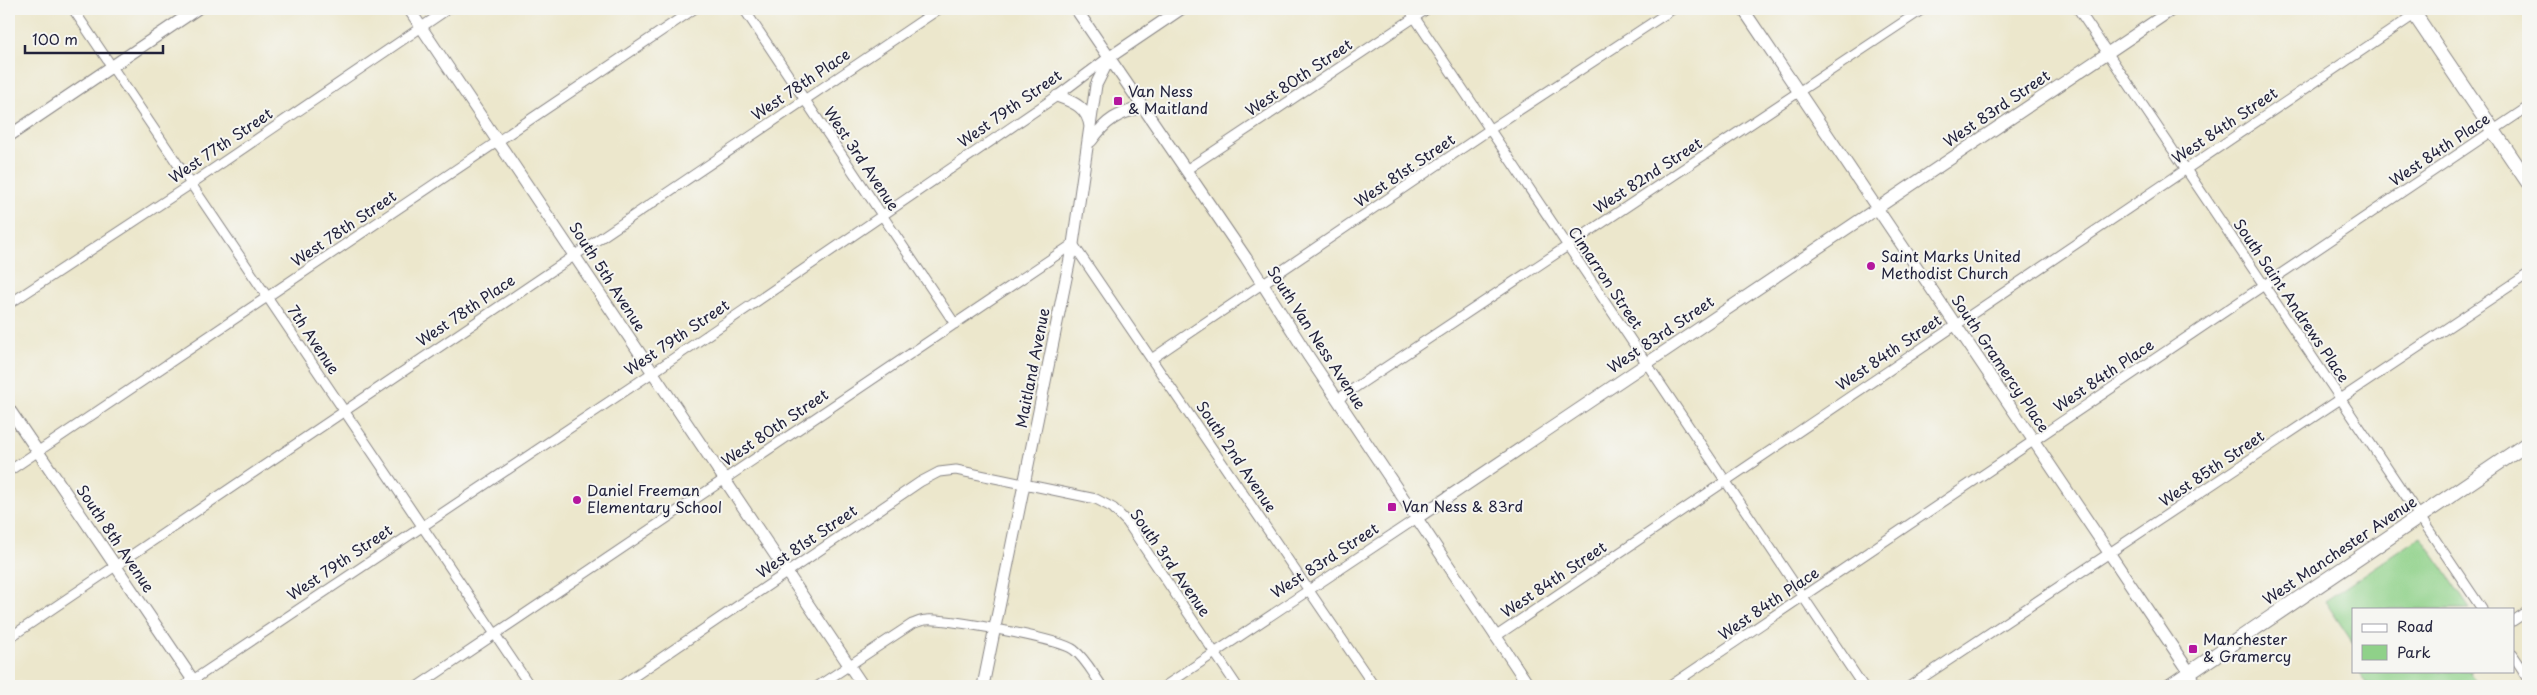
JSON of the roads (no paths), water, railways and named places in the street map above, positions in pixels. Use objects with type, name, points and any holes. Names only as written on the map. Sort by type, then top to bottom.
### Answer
[{"type":"main road","points":[[2416,11],[2528,182]]},
{"type":"main road","name":"West Manchester Avenue","points":[[2170,686],[2528,444]]},
{"type":"street","name":"7th Avenue","points":[[73,9],[530,686]]},
{"type":"street","points":[[9,136],[197,9]]},
{"type":"street","name":"South 5th Avenue","points":[[409,9],[863,686]]},
{"type":"street","name":"West 77th Street","points":[[9,304],[192,184],[448,9]]},
{"type":"street","name":"West 78th Street","points":[[9,471],[694,9]]},
{"type":"street","name":"West 3rd Avenue","points":[[744,9],[955,324]]},
{"type":"street","name":"West 78th Place","points":[[9,638],[939,9]]},
{"type":"street","name":"South Van Ness Avenue","points":[[1076,9],[1186,170],[1528,686]]},
{"type":"street","name":"West 79th Street","points":[[191,684],[421,527],[652,373],[1181,9]]},
{"type":"street","name":"Cimarron Street","points":[[1409,9],[1863,686]]},
{"type":"street","name":"West 80th Street","points":[[1186,170],[1427,9]]},
{"type":"street","name":"West 81st Street","points":[[1153,358],[1489,130],[1673,9]]},
{"type":"street","name":"South Gramercy Place","points":[[1743,9],[2199,686]]},
{"type":"street","name":"West 82nd Street","points":[[1338,399],[1924,9]]},
{"type":"street","name":"South Saint Andrews Place","points":[[2078,9],[2481,608]]},
{"type":"street","name":"West 83rd Street","points":[[1166,686],[2173,9]]},
{"type":"street","name":"West 84th Street","points":[[1495,636],[2186,170],[2416,11]]},
{"type":"street","name":"Maitland Avenue","points":[[983,686],[1026,483],[1073,244],[1090,138],[1096,86],[1105,72],[1110,57]]},
{"type":"street","points":[[1057,96],[1072,101],[1082,109],[1089,118],[1090,138]]},
{"type":"street","points":[[1090,138],[1113,118],[1143,107]]},
{"type":"street","name":"West 84th Place","points":[[1670,686],[2263,284],[2528,107]]},
{"type":"street","name":"West 80th Street","points":[[418,686],[1073,244]]},
{"type":"street","name":"South 2nd Avenue","points":[[1073,244],[1153,358],[1374,686]]},
{"type":"street","name":"West 85th Street","points":[[1910,686],[2528,274]]},
{"type":"street","name":"South 8th Avenue","points":[[9,409],[191,684]]},
{"type":"street","name":"West 81st Street","points":[[620,686],[920,482],[939,472],[956,470],[1026,483]]},
{"type":"street","name":"South 3rd Avenue","points":[[1026,483],[1096,499],[1106,503],[1120,514],[1237,686]]},
{"type":"street","points":[[2514,620],[2528,611]]},
{"type":"street","points":[[818,686],[912,624],[925,620],[995,629],[1059,642],[1073,649],[1084,659],[1102,686]]},
{"type":"street","points":[[2514,657],[2528,678]]},
{"type":"place","name":"Van Ness & Maitland","points":[[1118,101]]},
{"type":"place","name":"Saint Marks United Methodist Church","points":[[1871,266]]},
{"type":"place","name":"Daniel Freeman Elementary School","points":[[577,500]]},
{"type":"place","name":"Van Ness & 83rd","points":[[1392,507]]},
{"type":"place","name":"Manchester & Gramercy","points":[[2193,649]]}]
